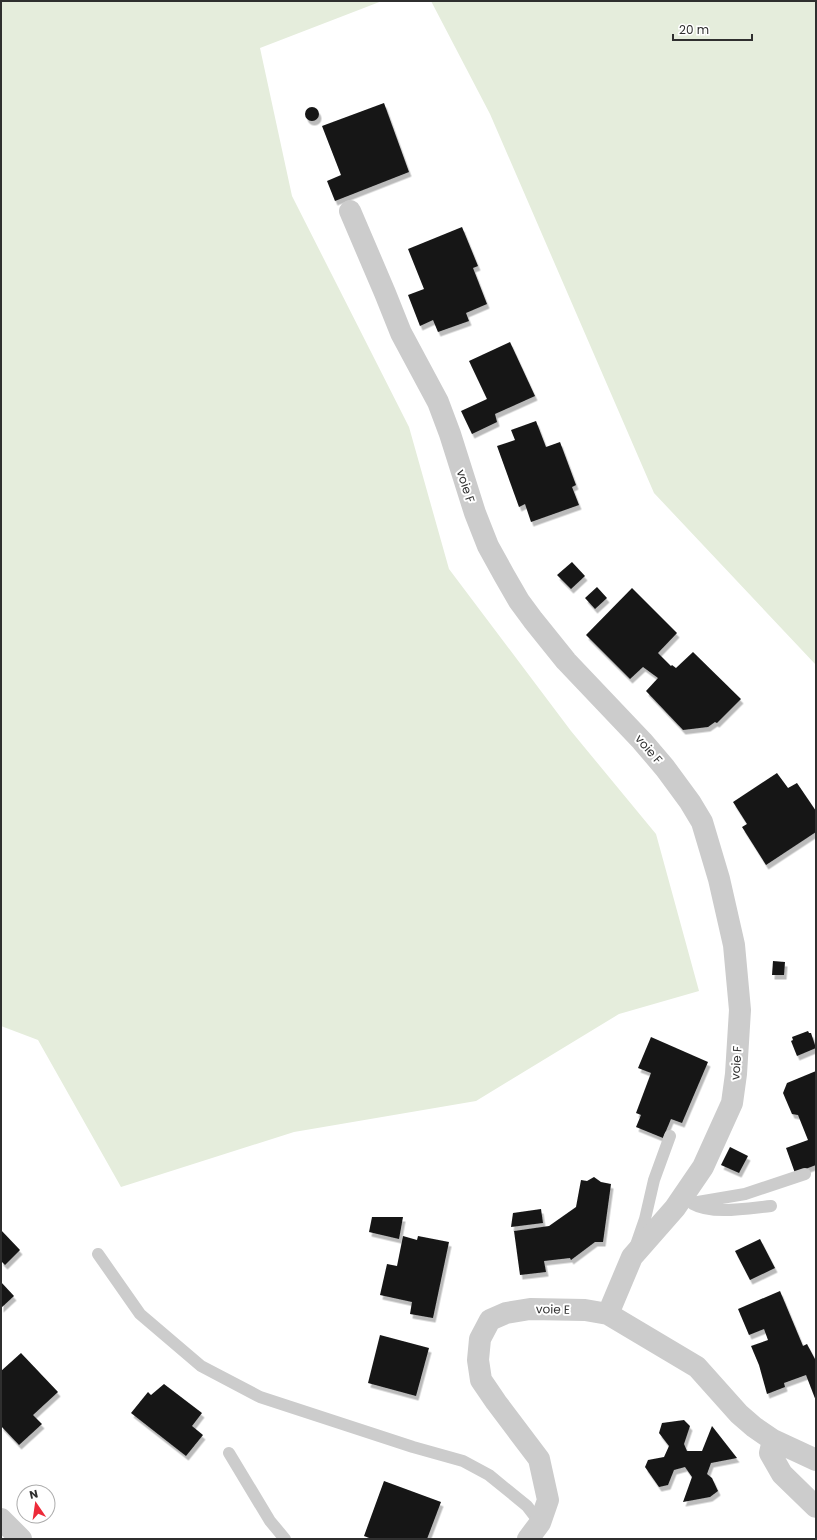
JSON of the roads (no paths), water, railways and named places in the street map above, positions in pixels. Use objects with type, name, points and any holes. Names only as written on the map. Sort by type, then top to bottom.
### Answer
[{"type":"street","name":"voie F","points":[[350,211],[401,333],[438,402],[450,434],[475,513],[488,546],[504,575],[528,614],[566,661],[642,741],[665,768],[690,802],[702,822],[719,879],[734,945],[740,1010],[736,1074],[732,1103],[720,1132],[687,1200],[675,1208],[632,1257],[608,1314]]},
{"type":"street","name":"voie E","points":[[534,1531],[548,1500],[539,1459],[481,1380],[478,1360],[480,1338],[490,1320],[506,1313],[530,1309],[585,1310],[608,1314],[697,1367],[738,1414],[772,1440],[816,1460]]},
{"type":"street","points":[[772,1440],[770,1453],[782,1474],[816,1507]]},
{"type":"lane","points":[[632,1257],[645,1219],[654,1180],[670,1136]]},
{"type":"lane","points":[[687,1200],[745,1194],[806,1174]]},
{"type":"lane","points":[[687,1200],[699,1207],[721,1210],[772,1206]]},
{"type":"lane","points":[[98,1254],[140,1314],[201,1366],[260,1398],[413,1447],[463,1461],[489,1475],[527,1506],[534,1531]]},
{"type":"lane","points":[[229,1453],[270,1520],[285,1539]]}]
